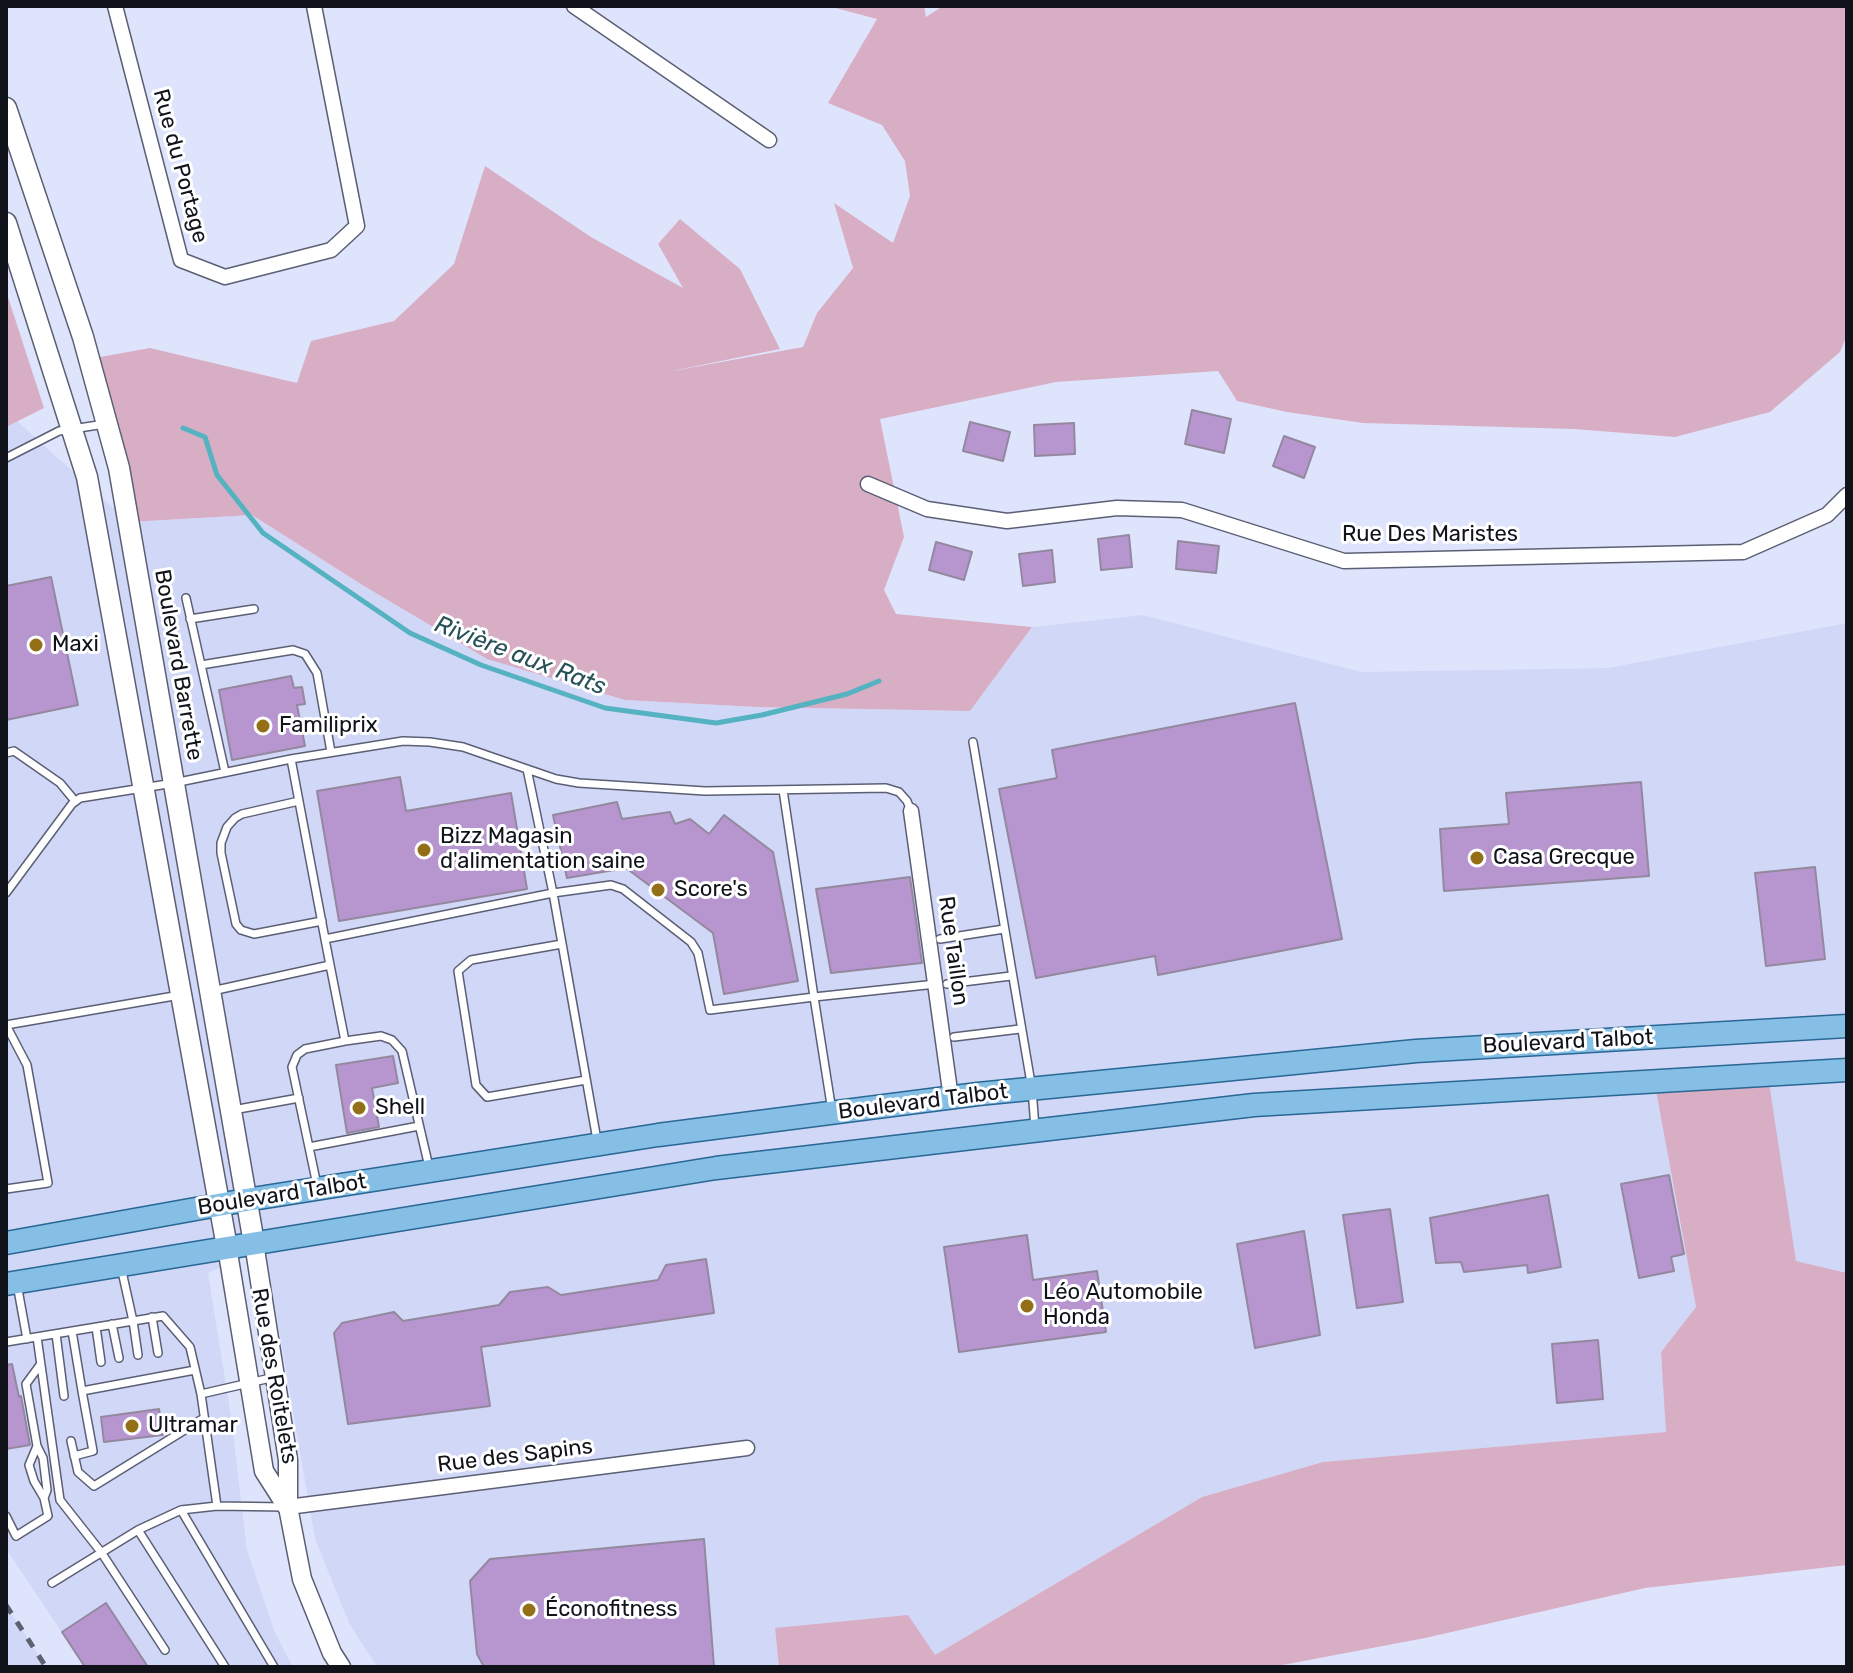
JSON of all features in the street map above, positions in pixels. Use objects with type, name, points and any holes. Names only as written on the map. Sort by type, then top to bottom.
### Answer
[{"type":"main road","name":"Boulevard Barrette","points":[[7,116],[83,337],[119,468],[254,1243]]},
{"type":"main road","points":[[6,223],[87,477],[227,1247]]},
{"type":"main road","name":"Boulevard Talbot","points":[[6,1243],[246,1200],[598,1145],[951,1098],[1416,1051],[1847,1026]]},
{"type":"main road","name":"Boulevard Talbot","points":[[11,1283],[716,1168],[1035,1130],[1254,1105],[1847,1070]]},
{"type":"street","name":"Rue du Portage","points":[[115,6],[181,260],[225,277],[331,250],[357,226],[314,6]]},
{"type":"street","points":[[574,6],[769,140]]},
{"type":"street","name":"Rue Des Maristes","points":[[868,484],[927,509],[1007,521],[1117,508],[1182,510],[1344,561],[1743,552],[1827,515],[1847,495]]},
{"type":"street","name":"Rue Taillon","points":[[911,811],[941,984],[951,1098]]},
{"type":"street","name":"Rue des Roitelets","points":[[254,1243],[288,1460],[288,1507],[302,1579],[341,1667]]},
{"type":"street","name":"Rue des Roitelets","points":[[227,1247],[264,1471],[288,1507]]},
{"type":"street","name":"Rue des Sapins","points":[[288,1507],[747,1448]]},
{"type":"lane","points":[[6,458],[52,434],[107,424]]},
{"type":"lane","points":[[186,598],[225,772]]},
{"type":"lane","points":[[190,619],[254,609]]},
{"type":"lane","points":[[201,665],[293,650],[305,654],[317,673],[331,752]]},
{"type":"lane","points":[[6,893],[80,798],[403,741],[463,747],[556,779],[579,783],[705,791],[886,788],[899,792],[911,811]]},
{"type":"lane","points":[[973,742],[1032,1089],[1035,1130]]},
{"type":"lane","points":[[6,753],[14,751],[60,783],[75,801]]},
{"type":"lane","points":[[291,759],[345,1041]]},
{"type":"lane","points":[[527,769],[553,893],[598,1145]]},
{"type":"lane","points":[[783,790],[832,1113]]},
{"type":"lane","points":[[299,801],[235,818],[227,827],[221,853],[236,924],[241,930],[254,934],[322,921]]},
{"type":"lane","points":[[325,939],[553,893],[611,885],[623,889],[691,942],[698,953],[710,1010],[1011,976]]},
{"type":"lane","points":[[940,939],[1004,929]]},
{"type":"lane","points":[[562,944],[471,960],[458,971],[476,1085],[487,1097],[586,1080]]},
{"type":"lane","points":[[210,991],[330,965]]},
{"type":"lane","points":[[6,1189],[48,1183],[27,1065],[6,1026],[182,995]]},
{"type":"lane","points":[[954,1037],[1020,1029]]},
{"type":"lane","points":[[318,1189],[292,1067],[297,1055],[305,1049],[345,1041],[381,1036],[392,1040],[402,1051],[430,1171]]},
{"type":"lane","points":[[231,1111],[299,1098]]},
{"type":"lane","points":[[309,1147],[419,1126]]},
{"type":"lane","points":[[121,1265],[138,1355]]},
{"type":"lane","points":[[11,1283],[27,1339]]},
{"type":"lane","points":[[6,1342],[163,1316],[190,1347],[201,1394],[217,1506]]},
{"type":"lane","points":[[152,1317],[158,1353]]},
{"type":"lane","points":[[112,1324],[119,1358]]},
{"type":"lane","points":[[96,1327],[101,1362]]},
{"type":"lane","points":[[72,1331],[93,1451],[74,1456]]},
{"type":"lane","points":[[56,1334],[64,1396]]},
{"type":"lane","points":[[37,1337],[60,1500],[101,1552],[165,1650]]},
{"type":"lane","points":[[40,1365],[26,1384],[37,1446],[43,1458],[47,1490],[44,1498]]},
{"type":"lane","points":[[141,1370],[142,1380]]},
{"type":"lane","points":[[82,1391],[104,1382],[142,1380],[161,1372],[195,1370]]},
{"type":"lane","points":[[201,1394],[275,1377]]},
{"type":"lane","points":[[71,1441],[78,1472],[94,1486],[204,1418]]},
{"type":"lane","points":[[6,1516],[16,1536],[48,1516],[44,1498],[29,1465],[37,1446]]},
{"type":"lane","points":[[52,1583],[138,1530],[181,1510],[217,1506],[288,1507]]},
{"type":"lane","points":[[181,1510],[274,1667]]},
{"type":"lane","points":[[138,1530],[225,1667]]},
{"type":"shaded area","points":[[828,6],[924,6],[926,17],[943,6],[1847,6],[1847,335],[1840,352],[1770,412],[1675,437],[1574,429],[1363,423],[1237,401],[1218,371],[1056,382],[880,419],[904,537],[884,590],[896,614],[1032,627],[970,711],[757,707],[625,700],[487,659],[252,515],[129,522],[89,359],[150,348],[297,383],[311,341],[394,321],[454,264],[485,166],[591,237],[683,288],[658,244],[680,219],[740,269],[780,349],[667,372],[803,347],[817,313],[853,268],[834,203],[893,243],[910,196],[905,161],[882,125],[828,103],[877,19]]},
{"type":"shaded area","points":[[6,291],[44,408],[6,427]]},
{"type":"shaded area","points":[[17,421],[129,522],[252,515],[487,659],[625,700],[757,707],[970,711],[1032,627],[1143,615],[1361,672],[1608,668],[1847,623],[1847,1273],[1796,1261],[1767,1076],[1654,1080],[1696,1307],[1661,1352],[1667,1432],[1323,1462],[1202,1497],[935,1655],[775,1629],[779,1667],[377,1667],[349,1623],[315,1539],[265,1248],[208,1273],[231,1416],[247,1550],[275,1633],[293,1667],[85,1667],[6,1549],[6,427]]},
{"type":"shaded area","points":[[1768,1076],[1796,1261],[1847,1273],[1847,1565],[1645,1588],[1425,1638],[1272,1667],[779,1667],[775,1628],[908,1615],[935,1655],[1202,1497],[1323,1462],[1666,1432],[1661,1352],[1696,1307],[1654,1080]]},
{"type":"shaded area","points":[[6,1605],[46,1667],[6,1667]]},
{"type":"building","points":[[1192,410],[1231,419],[1224,453],[1185,444]]},
{"type":"building","points":[[970,422],[1010,432],[1003,461],[963,451]]},
{"type":"building","points":[[1074,423],[1075,454],[1035,456],[1034,425]]},
{"type":"building","points":[[1284,436],[1315,447],[1304,478],[1273,466]]},
{"type":"building","points":[[1129,535],[1132,567],[1101,570],[1098,539]]},
{"type":"building","points":[[1178,541],[1219,546],[1216,573],[1176,569]]},
{"type":"building","points":[[936,542],[972,552],[964,580],[929,570]]},
{"type":"building","points":[[1052,550],[1055,582],[1023,586],[1019,554]]},
{"type":"building","name":"Maxi","points":[[51,577],[78,705],[6,720],[6,586]]},
{"type":"building","name":"Familiprix","points":[[291,676],[294,688],[302,687],[305,704],[297,705],[305,746],[232,760],[219,690]]},
{"type":"building","points":[[1295,703],[1342,939],[1158,975],[1155,956],[1036,978],[999,789],[1057,778],[1052,750]]},
{"type":"building","name":"Bizz Magasin d'alimentation saine","points":[[400,777],[406,811],[511,793],[527,889],[339,921],[317,791]]},
{"type":"building","points":[[1641,782],[1649,876],[1444,891],[1440,829],[1509,824],[1506,793]]},
{"type":"building","points":[[617,802],[622,819],[670,812],[675,824],[690,819],[709,834],[724,815],[773,852],[798,981],[724,994],[713,933],[626,868],[567,878],[553,815]]},
{"type":"building","points":[[1815,867],[1825,959],[1766,966],[1755,873]]},
{"type":"building","points":[[910,877],[922,963],[831,973],[816,889]]},
{"type":"building","name":"Shell","points":[[393,1056],[398,1083],[372,1088],[379,1127],[347,1133],[336,1065]]},
{"type":"building","points":[[1669,1175],[1684,1254],[1671,1257],[1674,1271],[1639,1278],[1621,1184]]},
{"type":"building","points":[[1548,1195],[1561,1267],[1528,1273],[1527,1265],[1464,1272],[1461,1262],[1436,1263],[1430,1218]]},
{"type":"building","points":[[1390,1209],[1403,1302],[1357,1308],[1343,1215]]},
{"type":"building","points":[[1304,1231],[1320,1335],[1255,1348],[1237,1244]]},
{"type":"building","name":"Léo Automobile Honda","points":[[1027,1235],[1033,1280],[1097,1271],[1106,1332],[959,1352],[944,1247]]},
{"type":"building","points":[[706,1259],[714,1313],[481,1347],[490,1406],[348,1424],[334,1333],[342,1323],[394,1312],[403,1321],[499,1305],[510,1292],[548,1287],[561,1295],[658,1280],[666,1265]]},
{"type":"building","points":[[1598,1340],[1603,1399],[1557,1403],[1552,1344]]},
{"type":"building","points":[[12,1364],[30,1445],[6,1449],[6,1365]]},
{"type":"building","name":"Ultramar","points":[[159,1409],[163,1435],[104,1442],[101,1417]]},
{"type":"building","points":[[704,1539],[714,1667],[484,1667],[477,1654],[470,1581],[490,1559]]},
{"type":"building","points":[[106,1603],[148,1667],[85,1667],[62,1632]]},
{"type":"waterway","name":"Rivière aux Rats","points":[[183,428],[205,437],[217,475],[263,533],[410,633],[481,665],[605,708],[716,723],[847,694],[879,681]]},
{"type":"railway","points":[[6,1605],[46,1667]]},
{"type":"place","name":"Maxi","points":[[36,645]]},
{"type":"place","name":"Familiprix","points":[[263,726]]},
{"type":"place","name":"Bizz Magasin d'alimentation saine","points":[[424,850]]},
{"type":"place","name":"Casa Grecque","points":[[1477,858]]},
{"type":"place","name":"Score's","points":[[658,890]]},
{"type":"place","name":"Shell","points":[[359,1108]]},
{"type":"place","name":"Léo Automobile Honda","points":[[1027,1306]]},
{"type":"place","name":"Ultramar","points":[[132,1426]]},
{"type":"place","name":"Éconofitness","points":[[529,1610]]}]
